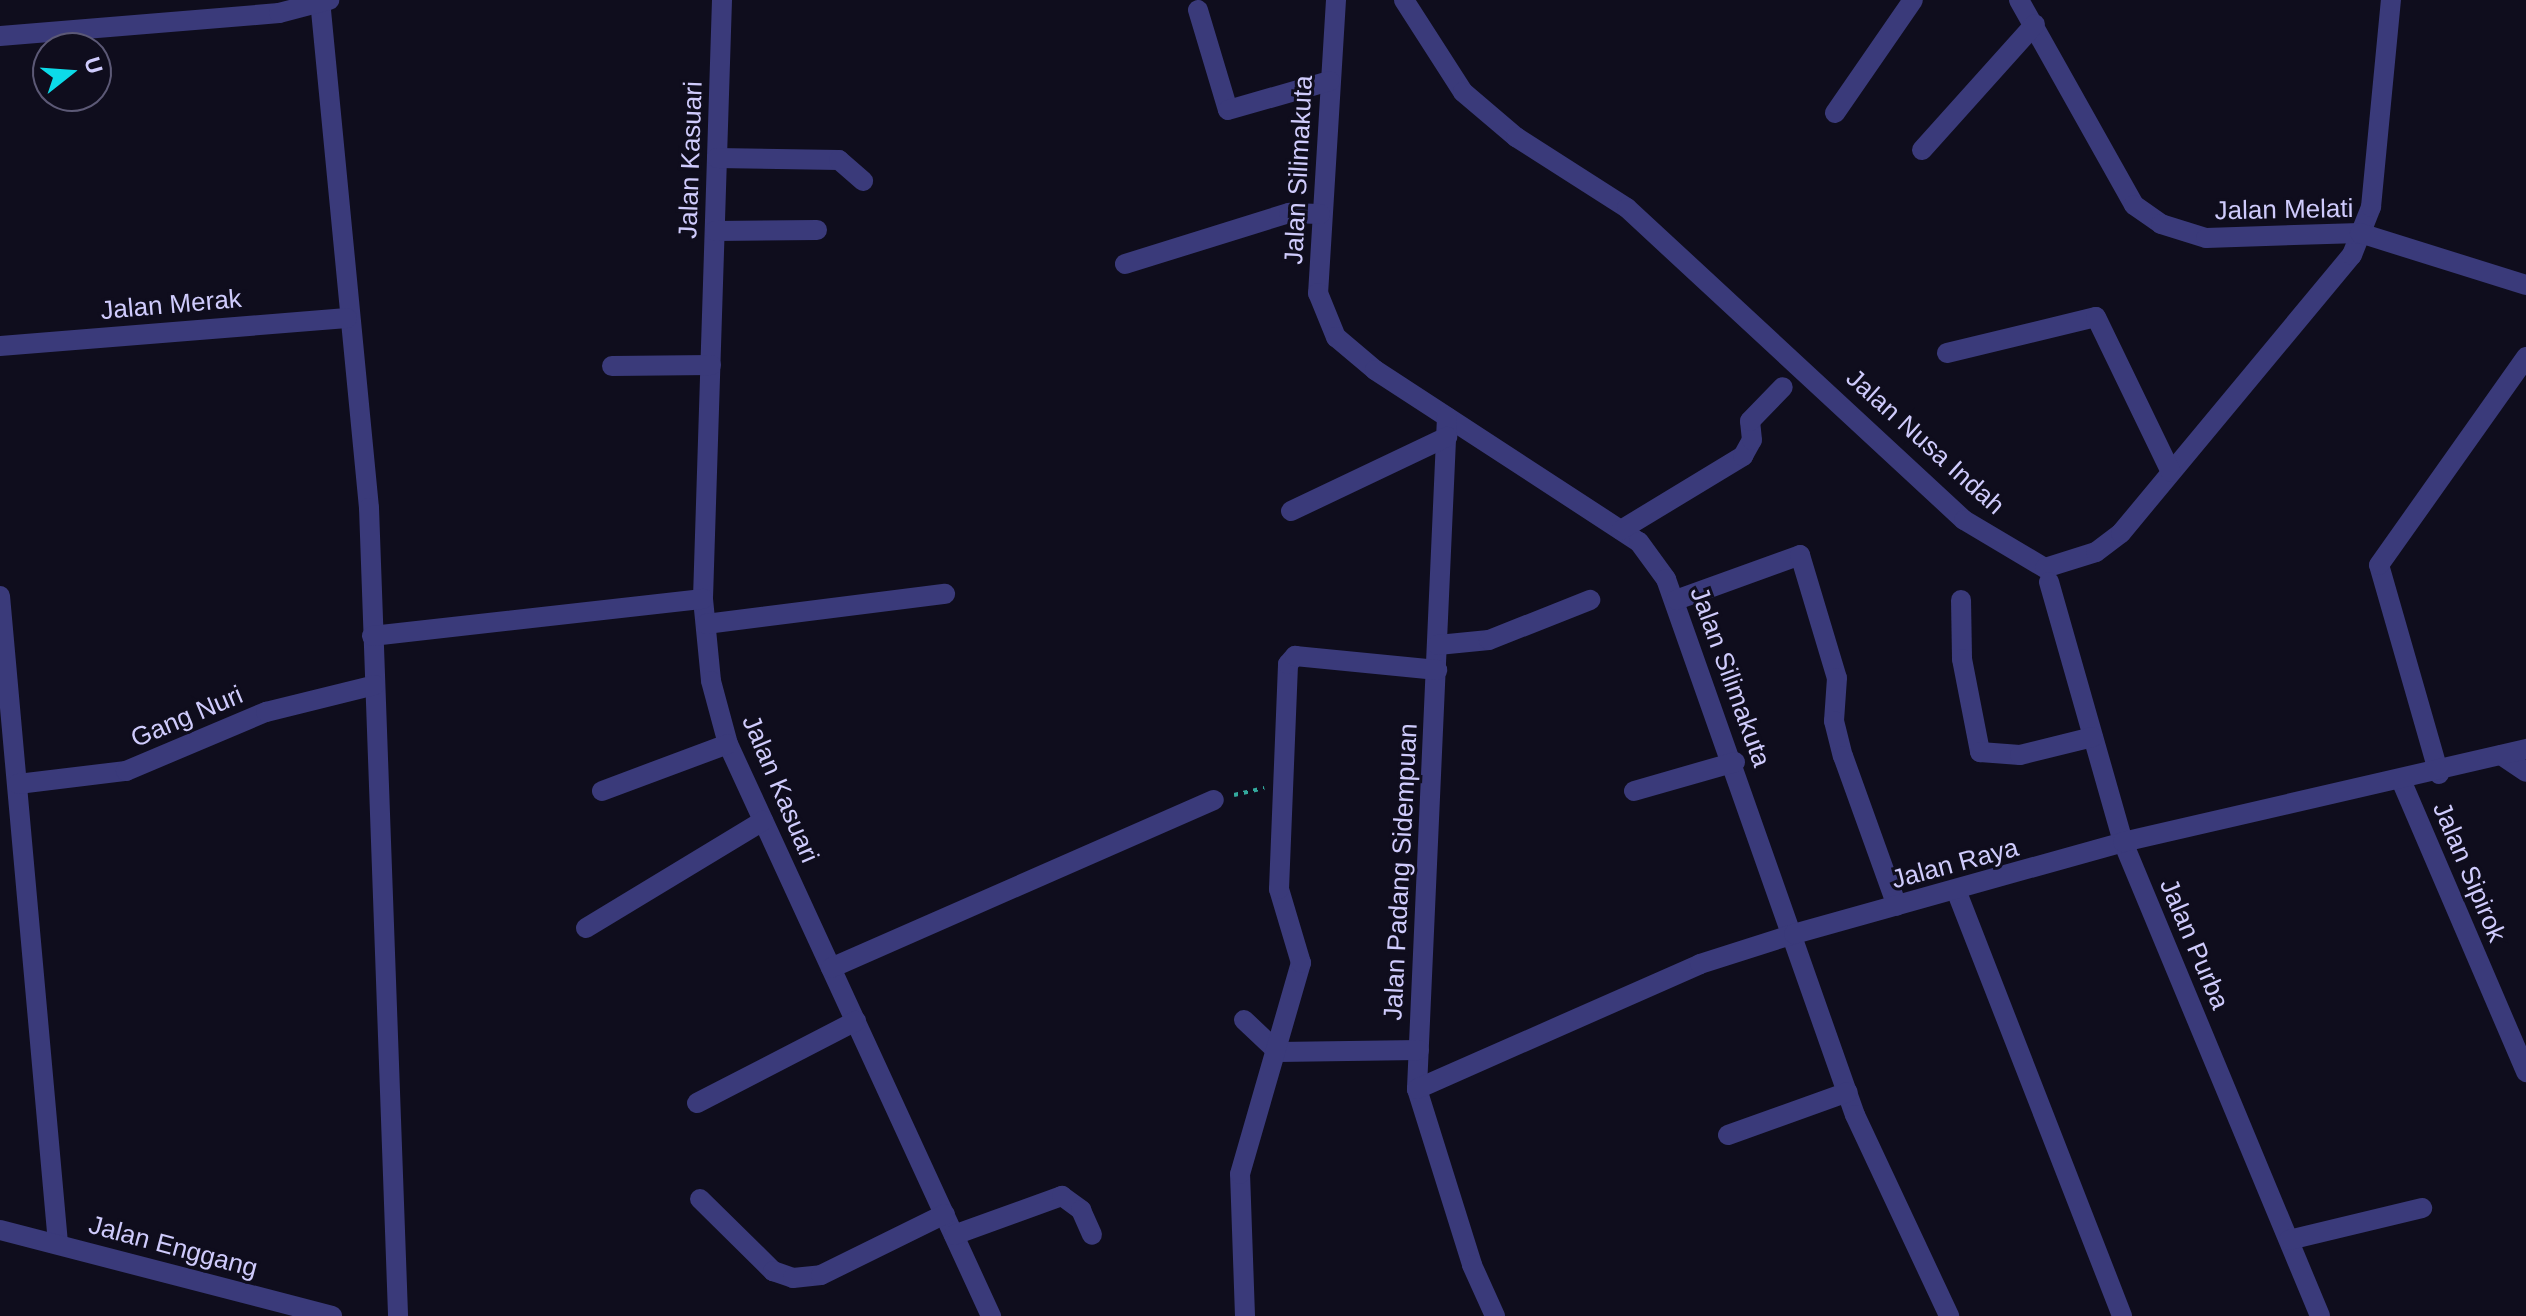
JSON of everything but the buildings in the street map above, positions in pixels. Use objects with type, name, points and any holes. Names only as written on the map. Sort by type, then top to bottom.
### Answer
[{"type":"street","name":"Jalan Kasuari","points":[[722,0],[703,599],[711,681],[728,744],[991,1316]]},
{"type":"street","name":"Jalan Silimakuta","points":[[1336,0],[1320,214],[1318,293],[1336,337],[1447,427],[1639,542],[1676,600],[1848,1092],[1949,1316]]},
{"type":"street","name":"Jalan Nusa Indah","points":[[1404,0],[1463,92],[1670,243],[1964,520],[2021,557],[2045,568],[2096,552],[2171,472],[2307,314],[2360,233],[2371,207],[2391,0]]},
{"type":"street","points":[[1835,113],[1913,0]]},
{"type":"street","name":"Jalan Melati","points":[[2019,0],[2134,205],[2161,224],[2206,238],[2360,233],[2526,285]]},
{"type":"street","points":[[0,36],[323,1],[347,318],[369,508],[398,1316]]},
{"type":"street","points":[[1198,10],[1228,110],[1330,81]]},
{"type":"street","points":[[1922,150],[2035,24]]},
{"type":"street","points":[[717,158],[839,160],[863,181]]},
{"type":"street","points":[[1125,264],[1289,213],[1320,214]]},
{"type":"street","points":[[715,231],[817,230]]},
{"type":"street","points":[[1947,353],[2096,317],[2171,472]]},
{"type":"street","name":"Jalan Merak","points":[[0,346],[347,318]]},
{"type":"street","points":[[2439,774],[2379,565],[2526,357]]},
{"type":"street","points":[[612,366],[711,365]]},
{"type":"street","points":[[1621,530],[1743,456],[1752,440],[1750,421],[1783,387]]},
{"type":"street","points":[[1291,511],[1447,427]]},
{"type":"street","name":"Jalan Padang Sidempuan","points":[[1447,427],[1417,1089],[1495,1316]]},
{"type":"street","points":[[1676,600],[1800,555],[1837,678],[1834,721],[1843,756],[1897,906]]},
{"type":"street","name":"Jalan Purba","points":[[2049,582],[2123,842],[2320,1316]]},
{"type":"street","points":[[706,624],[945,594]]},
{"type":"street","points":[[0,596],[58,1243]]},
{"type":"street","points":[[372,636],[703,599]]},
{"type":"street","points":[[1438,645],[1489,640],[1590,600]]},
{"type":"street","points":[[1961,600],[1962,659],[1980,752],[2020,755],[2093,737]]},
{"type":"street","points":[[1245,1316],[1240,1174],[1278,1052],[1301,963],[1279,889],[1288,664],[1295,656],[1437,670]]},
{"type":"street","name":"Gang Nuri","points":[[18,784],[126,771],[266,712],[375,685]]},
{"type":"street","points":[[602,791],[728,744]]},
{"type":"street","name":"Jalan Raya","points":[[1417,1089],[1700,964],[1794,934],[2123,842],[2439,774],[2526,749]]},
{"type":"street","points":[[2501,755],[2526,772]]},
{"type":"street","points":[[1634,791],[1735,762]]},
{"type":"street","name":"Jalan Sipirok","points":[[2401,780],[2526,1072]]},
{"type":"street","points":[[831,968],[1217,799]]},
{"type":"street","points":[[586,928],[763,821]]},
{"type":"street","points":[[1956,890],[2122,1316]]},
{"type":"street","points":[[1244,1020],[1278,1052],[1419,1050]]},
{"type":"street","points":[[697,1103],[856,1021]]},
{"type":"street","points":[[1728,1135],[1848,1092]]},
{"type":"street","points":[[954,1235],[1062,1196],[1081,1210],[1092,1235]]},
{"type":"street","points":[[700,1199],[773,1271],[793,1278],[821,1275],[945,1214]]},
{"type":"street","points":[[2289,1240],[2422,1208]]},
{"type":"street","name":"Jalan Enggang","points":[[0,1230],[332,1316]]},
{"type":"path","points":[[1217,799],[1271,786]]}]
